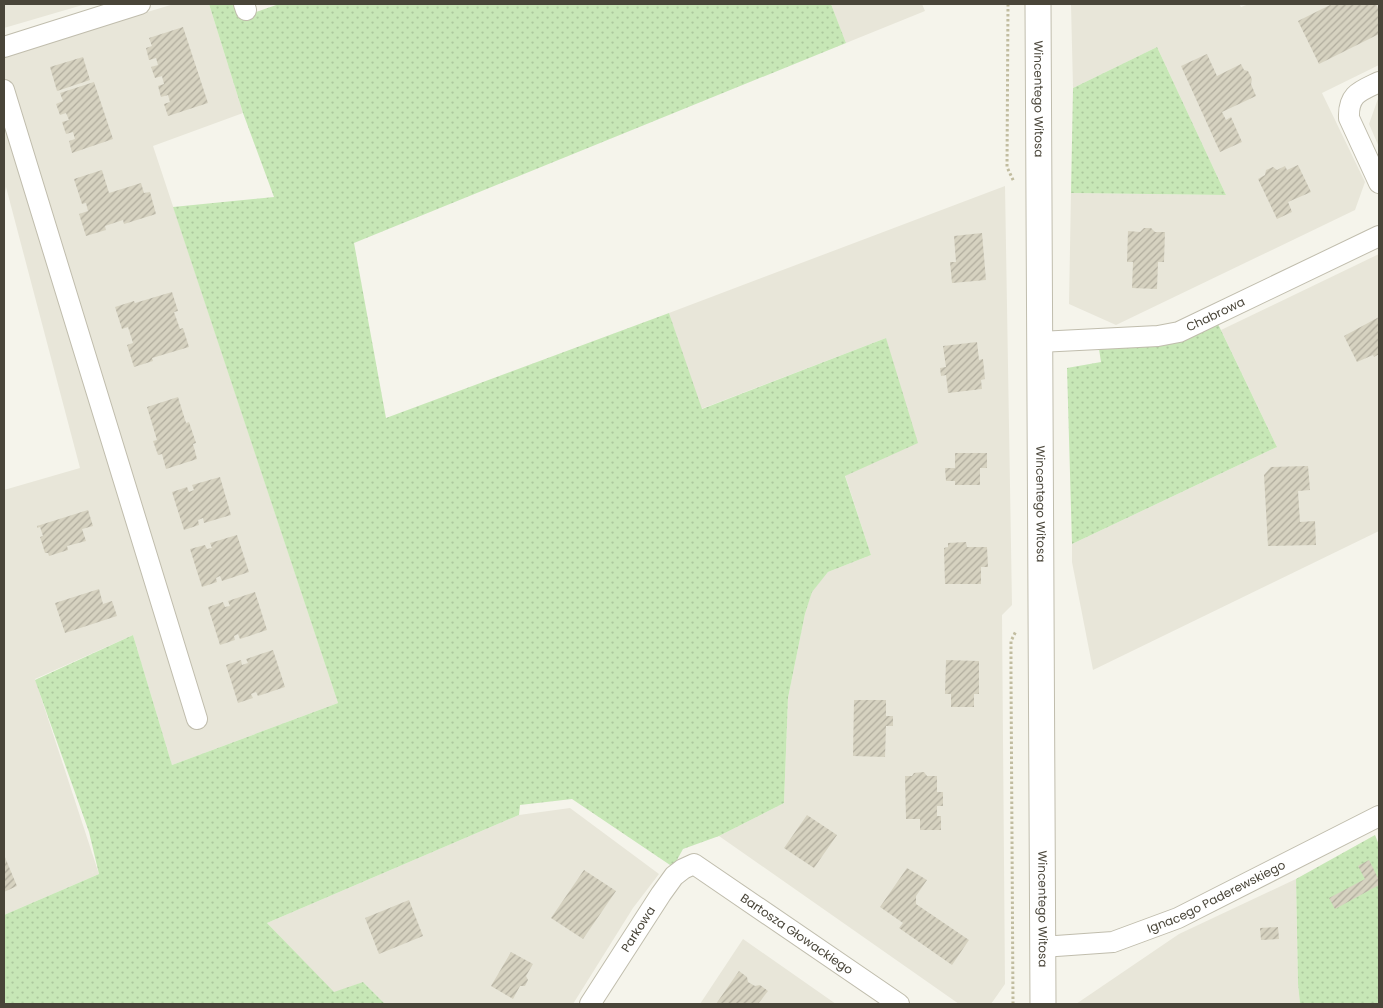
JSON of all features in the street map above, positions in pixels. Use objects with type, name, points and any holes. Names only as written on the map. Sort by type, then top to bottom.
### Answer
[{"type":"street","points":[[6,50],[140,4]]},
{"type":"street","name":"Wincentego Witosa","points":[[1038,4],[1042,1004]]},
{"type":"street","points":[[1379,82],[1360,91],[1352,98],[1349,107],[1349,118],[1379,183]]},
{"type":"street","points":[[4,90],[197,719]]},
{"type":"street","name":"Chabrowa","points":[[1039,342],[1158,336],[1179,332],[1379,236]]},
{"type":"street","name":"Ignacego Paderewskiego","points":[[1042,947],[1114,942],[1178,918],[1379,816]]},
{"type":"street","name":"Parkowa","points":[[590,1004],[674,876],[694,864]]},
{"type":"street","name":"Bartosza Głowackiego","points":[[694,864],[899,1004]]},
{"type":"shaded area","points":[[4,4],[86,4],[4,28]]},
{"type":"shaded area","points":[[174,4],[209,4],[243,113],[153,146],[338,703],[172,765],[133,635],[35,679],[99,874],[4,915],[4,490],[80,468],[6,187],[4,199],[4,55]]},
{"type":"shaded area","points":[[831,4],[922,4],[925,11],[846,43]]},
{"type":"shaded area","points":[[1071,4],[1239,4],[1241,7],[1249,4],[1379,4],[1379,65],[1322,93],[1365,182],[1355,210],[1116,325],[1069,304],[1071,193],[1226,195],[1157,47],[1073,88]]},
{"type":"shaded area","points":[[1379,96],[1379,147],[1369,124]]},
{"type":"shaded area","points":[[1005,186],[1012,605],[1002,615],[1005,984],[991,1004],[959,1004],[719,836],[784,803],[788,698],[805,614],[812,591],[828,572],[871,555],[845,475],[886,338],[701,409],[669,313]]},
{"type":"shaded area","points":[[1379,254],[1379,531],[1093,670],[1072,562],[1072,544],[1277,447],[1221,330]]},
{"type":"shaded area","points":[[570,808],[659,874],[633,908],[573,1004],[385,1004],[363,982],[334,993],[267,923],[519,815]]},
{"type":"shaded area","points":[[1296,879],[1300,1004],[1076,1004],[1179,934]]},
{"type":"shaded area","points":[[743,939],[836,1004],[700,1004]]},
{"type":"green space","points":[[209,4],[233,4],[239,18],[279,4],[831,4],[846,43],[354,243],[386,418],[669,313],[702,409],[886,338],[918,443],[845,476],[871,555],[828,572],[812,592],[805,614],[788,698],[784,803],[719,836],[683,849],[673,867],[572,799],[520,805],[519,815],[267,923],[334,992],[363,982],[385,1004],[4,1004],[4,915],[99,874],[89,832],[35,680],[133,635],[172,765],[338,703],[173,207],[274,197],[243,113]]},
{"type":"green space","points":[[1157,47],[1226,195],[1071,193],[1073,88]]},
{"type":"green space","points":[[1218,324],[1277,447],[1072,544],[1067,368],[1101,362],[1099,349],[1161,346],[1175,343]]},
{"type":"green space","points":[[1375,835],[1379,845],[1379,1004],[1300,1004],[1296,879]]},
{"type":"building","points":[[1332,4],[1376,4],[1379,10],[1379,34],[1319,64],[1298,21]]},
{"type":"building","points":[[183,27],[208,103],[168,116],[164,104],[170,102],[168,95],[161,97],[158,86],[164,84],[162,76],[155,78],[151,67],[158,65],[156,58],[149,60],[146,48],[152,46],[149,38]]},
{"type":"building","points":[[1207,54],[1217,76],[1241,64],[1244,70],[1248,71],[1252,79],[1251,84],[1256,96],[1222,112],[1226,120],[1231,117],[1242,142],[1220,152],[1181,66]]},
{"type":"building","points":[[83,57],[90,80],[57,91],[50,67]]},
{"type":"building","points":[[94,82],[113,139],[72,153],[69,141],[75,139],[73,132],[66,134],[62,122],[69,120],[66,113],[60,115],[56,104],[63,101],[60,93]]},
{"type":"building","points":[[1298,165],[1311,192],[1288,202],[1292,212],[1277,219],[1258,179],[1265,175],[1266,170],[1273,167],[1277,170],[1285,166],[1287,170]]},
{"type":"building","points":[[102,170],[109,193],[141,183],[144,193],[150,192],[156,214],[124,224],[123,220],[105,226],[106,230],[86,236],[79,214],[88,211],[86,203],[82,204],[74,179]]},
{"type":"building","points":[[1144,228],[1151,228],[1155,232],[1165,232],[1164,262],[1158,262],[1157,289],[1132,288],[1133,262],[1127,262],[1128,231],[1140,232]]},
{"type":"building","points":[[982,233],[986,280],[952,283],[950,262],[956,262],[954,236]]},
{"type":"building","points":[[172,292],[178,311],[174,312],[180,329],[183,328],[189,347],[152,358],[153,361],[134,367],[127,345],[133,343],[128,327],[122,329],[115,307]]},
{"type":"building","points":[[1379,317],[1379,354],[1357,362],[1344,336]]},
{"type":"building","points":[[977,342],[979,360],[983,359],[985,379],[981,380],[982,389],[948,393],[946,375],[941,376],[940,368],[946,367],[943,346]]},
{"type":"building","points":[[178,397],[186,423],[189,422],[196,443],[193,444],[197,459],[166,469],[162,454],[158,455],[153,441],[157,440],[147,407]]},
{"type":"building","points":[[955,453],[987,453],[987,468],[980,468],[980,485],[955,485],[955,481],[946,481],[945,468],[955,468]]},
{"type":"building","points":[[1308,466],[1310,490],[1298,491],[1300,522],[1315,521],[1316,545],[1268,546],[1264,475],[1271,467]]},
{"type":"building","points":[[220,477],[231,515],[204,523],[203,518],[198,520],[199,525],[184,530],[172,492],[187,487],[189,492],[194,490],[192,485]]},
{"type":"building","points":[[88,510],[93,526],[82,529],[86,541],[67,546],[68,550],[49,556],[48,553],[45,553],[40,537],[43,536],[40,527],[37,528],[37,526]]},
{"type":"building","points":[[237,535],[249,572],[222,581],[220,576],[216,578],[217,582],[202,587],[190,549],[205,545],[207,549],[212,548],[210,543]]},
{"type":"building","points":[[966,542],[967,547],[987,547],[988,567],[981,567],[981,584],[945,584],[944,548],[948,547],[948,543]]},
{"type":"building","points":[[99,589],[103,604],[112,601],[117,616],[65,633],[55,603]]},
{"type":"building","points":[[255,592],[267,630],[240,639],[238,634],[234,636],[235,640],[220,645],[208,607],[223,602],[225,607],[230,606],[228,601]]},
{"type":"building","points":[[273,650],[285,687],[258,696],[256,692],[251,694],[253,698],[238,703],[226,665],[241,660],[242,665],[248,663],[246,659]]},
{"type":"building","points":[[946,660],[979,661],[979,694],[974,694],[974,707],[951,707],[951,694],[945,694]]},
{"type":"building","points":[[854,700],[886,700],[886,716],[893,716],[893,726],[886,726],[885,757],[853,756]]},
{"type":"building","points":[[924,772],[927,776],[937,776],[937,792],[943,792],[943,806],[937,806],[937,816],[941,816],[941,830],[920,830],[920,819],[906,819],[905,776]]},
{"type":"building","points":[[807,815],[837,835],[814,868],[784,848]]},
{"type":"building","points":[[4,855],[17,886],[4,892]]},
{"type":"building","points":[[1369,860],[1379,880],[1379,885],[1335,909],[1329,898],[1365,879],[1358,866]]},
{"type":"building","points":[[907,868],[927,880],[916,896],[916,904],[969,940],[952,965],[899,928],[903,923],[880,907]]},
{"type":"building","points":[[584,870],[616,891],[583,939],[551,918]]},
{"type":"building","points":[[409,900],[423,936],[379,954],[365,918]]},
{"type":"building","points":[[1278,927],[1279,939],[1261,940],[1260,928]]},
{"type":"building","points":[[511,952],[533,964],[526,976],[528,980],[525,986],[520,986],[513,999],[491,986]]},
{"type":"building","points":[[739,971],[747,977],[748,982],[755,986],[760,985],[768,991],[758,1004],[716,1004]]}]
